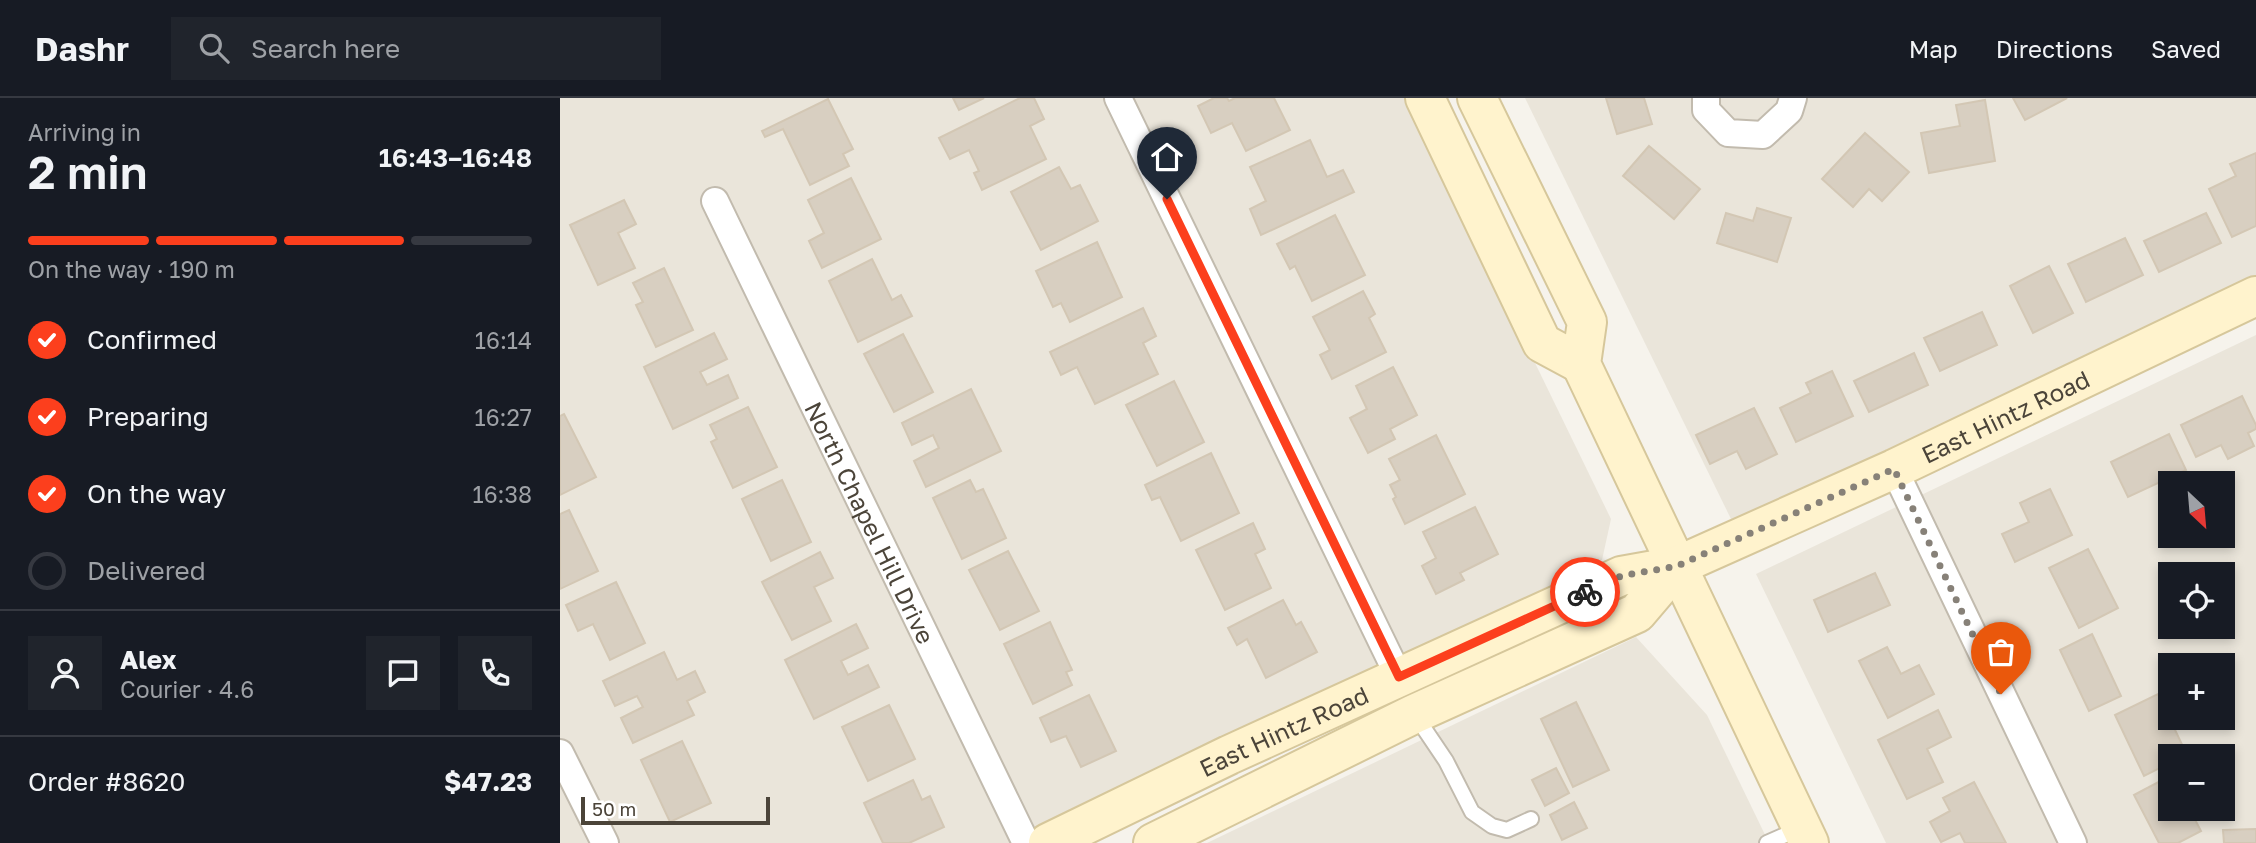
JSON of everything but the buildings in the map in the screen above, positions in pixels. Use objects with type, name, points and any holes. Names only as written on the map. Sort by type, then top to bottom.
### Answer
[{"type":"main road","points":[[1425,98],[1542,343],[1581,364]]},
{"type":"main road","points":[[1477,98],[1587,322],[1581,364],[1806,835]]},
{"type":"main road","name":"East Hintz Road","points":[[1048,843],[1229,755],[1621,576],[1677,566],[1894,469],[2256,296]]},
{"type":"main road","name":"East Hintz Road","points":[[1158,842],[1414,714],[1637,613],[1677,566]]},
{"type":"street","points":[[1118,98],[1399,677]]},
{"type":"street","points":[[1706,98],[1706,110],[1728,133],[1763,135],[1789,111],[1793,98]]},
{"type":"street","name":"North Chapel Hill Drive","points":[[715,201],[1026,843]]},
{"type":"street","points":[[1894,469],[2073,843]]},
{"type":"street","points":[[560,753],[604,843]]},
{"type":"lane","points":[[1414,714],[1446,761],[1472,812],[1492,826],[1507,830],[1531,819]]},
{"type":"lane","points":[[1767,843],[1806,835]]},
{"type":"shaded area","points":[[560,98],[1406,98],[1611,519],[1602,560],[1025,843],[560,843]]},
{"type":"shaded area","points":[[1525,98],[2256,98],[2256,280],[1748,516],[1731,519]]},
{"type":"shaded area","points":[[2256,335],[2256,843],[1886,843],[1756,574]]},
{"type":"shaded area","points":[[1636,637],[1707,715],[1769,843],[1207,843]]},
{"type":"way so far","points":[[1585,592],[1621,576],[1677,566],[1894,469],[2001,694]]},
{"type":"route","points":[[1167,199],[1399,677],[1585,592]]}]
